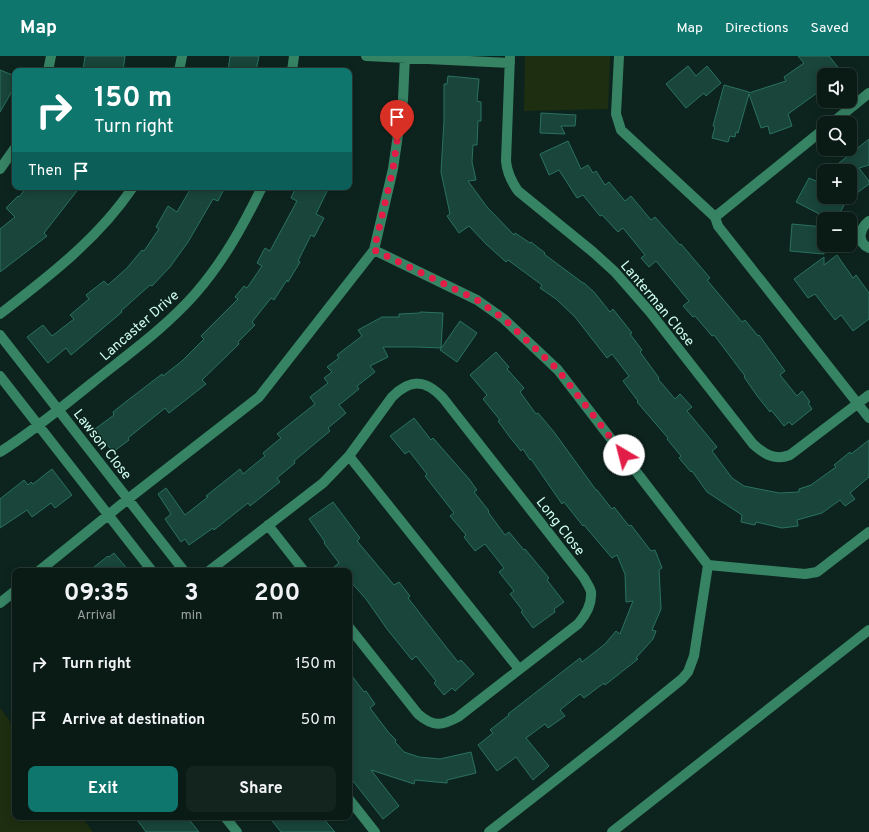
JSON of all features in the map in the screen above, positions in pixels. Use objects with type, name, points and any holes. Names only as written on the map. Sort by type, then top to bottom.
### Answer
[{"type":"street","points":[[49,68],[51,56]]},
{"type":"street","points":[[180,68],[182,56]]},
{"type":"street","points":[[292,68],[294,56]]},
{"type":"street","name":"Lanterman Close","points":[[366,56],[510,59],[506,161],[507,173],[512,182],[522,195],[610,267],[636,294],[761,451],[776,458],[783,458],[797,451],[869,395]]},
{"type":"street","points":[[619,56],[616,114],[621,130],[715,217],[718,226],[869,418]]},
{"type":"street","points":[[43,568],[128,499],[259,397],[374,250],[393,169],[403,100],[405,57]]},
{"type":"street","points":[[841,116],[869,93]]},
{"type":"street","points":[[715,217],[817,135]]},
{"type":"street","points":[[0,169],[12,152]]},
{"type":"street","points":[[0,314],[70,257],[100,228],[123,202],[131,190]]},
{"type":"street","name":"Lancaster Drive","points":[[0,452],[58,410],[162,327],[194,294],[231,245],[260,190]]},
{"type":"street","points":[[869,221],[862,228],[860,234],[861,241],[866,247],[869,248]]},
{"type":"street","points":[[374,250],[477,300],[504,319],[558,370],[708,565],[694,656],[688,672],[682,679],[607,740],[489,832]]},
{"type":"street","name":"Lawson Close","points":[[0,335],[182,568]]},
{"type":"street","points":[[0,376],[150,568]]},
{"type":"street","name":"Long Close","points":[[213,568],[323,482],[349,456],[392,397],[400,389],[412,384],[420,383],[429,386],[443,398],[584,578],[591,592],[590,601],[584,617],[578,624],[458,717],[443,724],[434,724],[426,721],[418,714],[352,631]]},
{"type":"street","points":[[349,456],[519,669]]},
{"type":"street","points":[[268,525],[302,568]]},
{"type":"street","points":[[708,565],[804,574],[817,572],[869,532]]},
{"type":"street","points":[[0,603],[12,593]]},
{"type":"street","points":[[612,832],[869,630]]},
{"type":"street","points":[[352,803],[375,832]]},
{"type":"street","points":[[227,820],[237,832]]},
{"type":"green space","points":[[525,56],[610,56],[608,109],[524,111]]},
{"type":"green space","points":[[0,708],[12,724],[12,820],[84,820],[93,832],[0,832]]},
{"type":"building","points":[[85,56],[125,56],[123,68],[83,68]]},
{"type":"building","points":[[230,56],[259,56],[257,68],[228,68]]},
{"type":"building","points":[[798,56],[829,56],[838,68],[817,68],[817,93],[788,114],[792,126],[770,134],[768,126],[761,128],[749,94],[738,133],[736,132],[735,137],[730,136],[728,142],[712,138],[715,127],[713,126],[724,85],[749,93],[786,81],[784,77],[804,63]]},
{"type":"building","points":[[688,66],[696,76],[707,66],[721,83],[706,96],[704,93],[686,108],[666,84]]},
{"type":"building","points":[[0,70],[12,75],[12,91],[0,112]]},
{"type":"building","points":[[448,76],[479,79],[477,101],[481,102],[481,121],[478,121],[477,145],[473,145],[472,162],[476,180],[468,181],[487,207],[514,235],[515,233],[530,243],[531,242],[545,253],[544,254],[584,283],[594,292],[610,312],[613,309],[632,333],[630,334],[642,350],[640,352],[659,378],[658,379],[675,399],[680,394],[692,407],[687,411],[717,447],[712,451],[732,478],[744,486],[779,493],[799,492],[799,489],[811,485],[836,467],[834,465],[850,452],[851,454],[869,440],[869,477],[850,493],[855,499],[845,506],[840,500],[822,513],[797,520],[798,526],[782,528],[756,522],[755,525],[741,522],[742,515],[707,492],[692,471],[691,472],[679,458],[681,456],[667,439],[668,438],[637,402],[638,401],[623,381],[629,376],[612,354],[607,358],[575,317],[556,299],[540,288],[542,285],[508,260],[506,262],[469,226],[459,233],[447,216],[450,214],[441,172],[444,120],[444,84],[447,84]]},
{"type":"building","points":[[541,113],[576,115],[575,126],[561,126],[565,134],[540,133]]},
{"type":"building","points":[[869,139],[869,165],[859,168],[869,181],[869,184],[857,193],[857,164],[838,164],[848,156],[857,156],[857,149]]},
{"type":"building","points":[[568,141],[581,169],[588,165],[593,173],[596,171],[605,185],[609,182],[625,201],[631,196],[651,220],[655,217],[680,245],[681,244],[710,278],[707,280],[742,322],[745,320],[758,336],[759,335],[785,371],[780,375],[797,396],[802,391],[810,402],[808,403],[812,409],[792,425],[789,422],[784,426],[758,397],[744,377],[745,376],[714,335],[712,336],[695,316],[693,317],[683,306],[689,301],[656,261],[649,267],[641,258],[645,255],[623,228],[618,232],[602,215],[600,216],[583,195],[577,198],[559,170],[549,175],[540,154]]},
{"type":"building","points":[[809,178],[817,180],[817,204],[842,204],[844,205],[840,212],[817,213],[796,202]]},
{"type":"building","points":[[25,190],[78,190],[44,233],[47,236],[0,272],[0,229],[15,217],[6,208],[18,196],[19,197]]},
{"type":"building","points":[[190,190],[224,190],[218,201],[213,199],[188,242],[170,267],[152,286],[150,285],[121,311],[122,312],[71,355],[66,348],[48,363],[27,337],[43,325],[52,336],[74,319],[70,315],[89,299],[86,295],[104,281],[108,285],[127,268],[142,250],[144,251],[159,229],[156,227],[168,206],[177,212]]},
{"type":"building","points":[[295,190],[328,190],[316,214],[324,218],[314,237],[311,235],[298,261],[300,262],[288,282],[287,280],[274,300],[271,298],[252,322],[255,325],[238,342],[239,344],[202,380],[206,384],[169,413],[165,408],[113,452],[95,429],[114,415],[113,412],[123,404],[162,374],[163,376],[182,361],[204,339],[201,336],[238,299],[235,297],[244,286],[247,288],[262,266],[257,263],[265,248],[270,251],[297,201],[291,198]]},
{"type":"building","points":[[792,224],[817,226],[817,252],[824,252],[824,254],[790,251]]},
{"type":"building","points":[[837,255],[853,278],[856,275],[869,293],[869,319],[853,331],[841,315],[835,320],[815,294],[808,298],[794,279],[824,257],[824,265]]},
{"type":"building","points":[[420,312],[443,313],[441,348],[383,347],[388,357],[370,366],[375,372],[357,386],[359,389],[339,405],[346,413],[328,428],[330,431],[294,461],[295,463],[277,478],[280,482],[250,506],[248,503],[214,530],[213,528],[189,545],[185,539],[181,542],[165,519],[171,514],[158,494],[166,488],[185,515],[240,469],[243,474],[265,456],[263,453],[281,438],[277,434],[315,404],[310,397],[328,383],[324,378],[332,372],[327,367],[339,358],[337,355],[362,336],[358,330],[382,317],[399,317],[399,314]]},
{"type":"building","points":[[460,321],[477,333],[457,362],[440,350]]},
{"type":"building","points":[[496,352],[509,367],[507,369],[524,388],[520,392],[536,414],[538,413],[554,432],[596,490],[612,509],[614,507],[629,526],[631,525],[651,551],[655,550],[662,568],[659,570],[661,609],[652,630],[656,631],[653,639],[636,658],[638,659],[605,685],[604,683],[584,698],[580,694],[560,710],[565,716],[548,728],[545,724],[526,738],[549,766],[533,780],[516,757],[497,771],[478,745],[493,733],[490,730],[509,715],[508,714],[580,658],[582,662],[605,644],[616,631],[620,634],[633,601],[626,602],[625,574],[617,555],[612,558],[564,502],[562,504],[531,459],[530,460],[523,449],[521,451],[509,436],[498,421],[500,420],[483,399],[487,395],[470,375]]},
{"type":"building","points":[[414,418],[431,440],[433,438],[469,479],[477,490],[474,492],[505,535],[509,532],[524,550],[525,549],[549,578],[547,580],[564,602],[554,609],[555,612],[533,628],[521,612],[523,611],[510,594],[514,591],[499,572],[504,568],[485,544],[475,551],[464,537],[466,535],[450,516],[454,513],[425,476],[427,474],[409,451],[405,454],[390,436]]},
{"type":"building","points":[[52,469],[72,495],[55,508],[51,503],[32,517],[27,510],[0,528],[0,499],[24,480],[28,485],[31,482],[33,484]]},
{"type":"building","points":[[333,502],[360,538],[357,541],[394,585],[399,582],[410,596],[408,598],[458,662],[461,660],[474,674],[455,691],[452,688],[444,695],[434,683],[436,681],[416,656],[412,660],[387,629],[366,599],[352,583],[352,568],[333,568],[339,563],[309,519]]},
{"type":"building","points":[[114,553],[126,568],[93,568],[108,556],[109,557]]},
{"type":"building","points":[[352,676],[364,692],[366,691],[375,704],[370,708],[404,752],[419,757],[440,759],[471,752],[476,773],[447,780],[447,783],[415,780],[414,784],[371,770],[399,806],[383,819],[352,780]]},
{"type":"building","points":[[137,820],[189,820],[199,832],[146,832]]},
{"type":"building","points":[[271,820],[325,820],[335,832],[281,832]]},
{"type":"route","points":[[397,141],[393,169],[374,250],[477,300],[504,319],[558,370],[624,455]]}]
